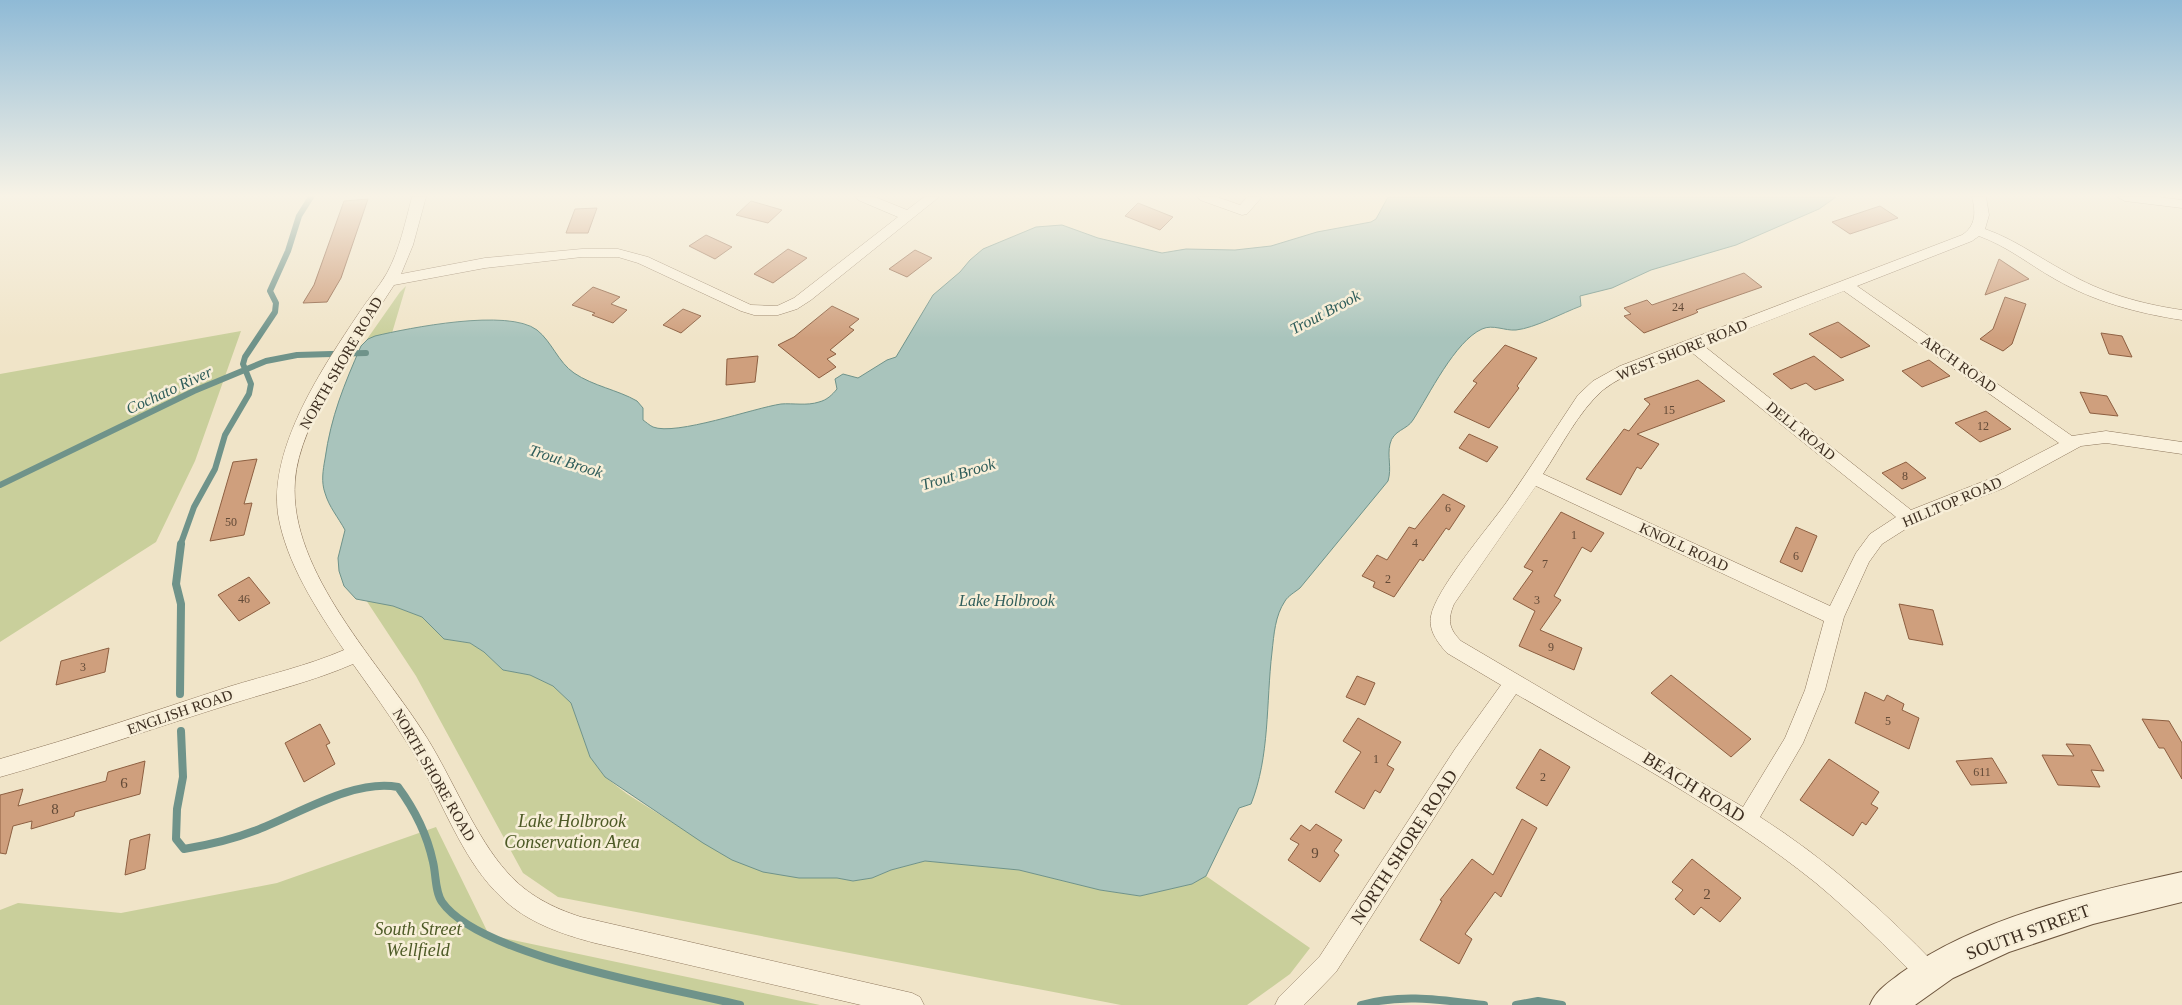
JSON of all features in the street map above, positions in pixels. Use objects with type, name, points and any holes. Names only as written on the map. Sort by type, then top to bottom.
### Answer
[{"type":"main road","name":"SOUTH STREET","points":[[1887,1005],[1929,974],[1971,952],[2044,923],[2182,887]]},
{"type":"street","name":"NORTH SHORE ROAD","points":[[405,244],[389,281],[348,344],[304,427],[291,457],[286,480],[286,503],[295,540],[305,568],[320,596],[418,741],[489,867],[524,903],[556,920],[595,932],[912,1005]]},
{"type":"street","points":[[389,281],[485,263],[582,252],[618,253],[643,260],[746,308],[760,312],[774,311],[789,307],[806,297],[873,244]]},
{"type":"street","name":"WEST SHORE ROAD","points":[[1440,628],[1439,614],[1446,599],[1533,477],[1584,399],[1599,385],[1616,374],[1955,244]]},
{"type":"street","points":[[2009,244],[2083,288],[2128,304],[2182,315]]},
{"type":"street","name":"ARCH ROAD","points":[[1847,286],[2071,443]]},
{"type":"street","name":"DELL ROAD","points":[[1693,345],[1909,518]]},
{"type":"street","name":"HILLTOP ROAD","points":[[1747,820],[1793,743],[1815,690],[1835,617],[1868,548],[1888,531],[1909,518],[1998,483],[2071,443],[2086,438],[2106,437],[2182,448]]},
{"type":"street","name":"KNOLL ROAD","points":[[1533,477],[1835,617]]},
{"type":"street","name":"BEACH ROAD","points":[[1440,628],[1454,647],[1650,760],[1747,820],[1813,866],[1854,898],[1897,939],[1929,974]]},
{"type":"street","name":"ENGLISH ROAD","points":[[0,768],[84,744],[231,695],[323,668],[358,653]]},
{"type":"street","name":"NORTH SHORE ROAD","points":[[1286,1005],[1313,980],[1340,946],[1462,756],[1514,682]]},
{"type":"green space","points":[[406,286],[392,333],[365,342],[400,292]]},
{"type":"green space","points":[[241,331],[195,461],[156,542],[0,642],[0,374]]},
{"type":"green space","name":"Lake Holbrook Conservation Area","points":[[366,600],[393,606],[422,617],[444,639],[470,643],[484,652],[503,670],[530,675],[553,686],[571,703],[590,757],[605,777],[627,794],[732,860],[799,878],[837,878],[853,881],[872,878],[891,870],[925,861],[955,863],[1019,870],[1100,890],[1140,896],[1192,884],[1206,876],[1310,948],[1290,974],[1247,1005],[1121,1005],[558,897],[523,873],[416,676]]},
{"type":"green space","name":"South Street Wellfield","points":[[436,827],[489,935],[820,1005],[0,1005],[0,910],[18,903],[121,913],[277,883]]},
{"type":"water","name":"Lake Holbrook","points":[[995,244],[1123,244],[1162,253],[1186,249],[1235,250],[1278,244],[1739,244],[1651,270],[1612,288],[1580,296],[1581,306],[1523,329],[1508,330],[1495,327],[1482,329],[1472,335],[1462,345],[1443,370],[1413,420],[1392,439],[1389,449],[1390,471],[1388,481],[1300,588],[1285,601],[1277,619],[1274,632],[1264,748],[1257,786],[1251,804],[1239,808],[1206,876],[1192,884],[1140,896],[1100,890],[1019,870],[925,861],[891,870],[872,878],[853,881],[837,878],[799,878],[763,872],[732,860],[703,843],[605,777],[590,757],[571,703],[553,686],[530,675],[503,670],[484,652],[470,643],[444,639],[422,617],[393,606],[356,599],[344,586],[339,571],[338,558],[345,530],[331,507],[324,489],[324,467],[331,429],[344,388],[361,346],[368,339],[375,336],[434,325],[482,320],[523,324],[537,330],[574,373],[637,401],[643,408],[643,420],[653,427],[664,429],[679,428],[781,404],[810,404],[824,400],[837,389],[835,379],[843,374],[858,378],[887,360],[896,357],[933,295],[983,249]]},
{"type":"building","points":[[329,244],[353,244],[341,278],[327,302],[303,303],[314,285]]},
{"type":"building","points":[[692,244],[725,244],[732,247],[715,259],[689,246]]},
{"type":"building","points":[[788,249],[807,258],[773,283],[754,274]]},
{"type":"building","points":[[915,250],[932,258],[907,277],[889,269]]},
{"type":"building","points":[[1999,259],[2029,279],[1985,295]]},
{"type":"building","points":[[1744,273],[1762,287],[1696,310],[1698,312],[1694,314],[1644,333],[1624,316],[1631,314],[1624,308],[1647,300],[1652,305]]},
{"type":"building","points":[[593,287],[620,297],[611,304],[627,310],[613,323],[592,315],[595,313],[572,305]]},
{"type":"building","points":[[2005,297],[2026,304],[2012,344],[2003,351],[1980,339],[1993,329]]},
{"type":"building","points":[[832,306],[859,319],[849,327],[854,330],[830,350],[836,354],[827,359],[836,367],[819,378],[778,345],[794,337]]},
{"type":"building","points":[[683,309],[701,316],[681,333],[663,325]]},
{"type":"building","points":[[1838,322],[1870,346],[1841,358],[1809,334]]},
{"type":"building","points":[[2101,333],[2122,336],[2132,357],[2109,354]]},
{"type":"building","points":[[1505,345],[1537,358],[1517,386],[1519,388],[1489,428],[1454,412],[1477,383],[1473,381]]},
{"type":"building","points":[[758,356],[755,382],[726,385],[727,359]]},
{"type":"building","points":[[1814,356],[1844,380],[1815,390],[1806,383],[1791,389],[1773,374]]},
{"type":"building","points":[[1929,360],[1950,376],[1922,387],[1902,371]]},
{"type":"building","points":[[1698,380],[1725,401],[1637,434],[1659,444],[1641,469],[1637,467],[1621,495],[1586,479],[1624,429],[1629,431],[1650,404],[1644,399]]},
{"type":"building","points":[[2080,392],[2107,396],[2118,416],[2090,413]]},
{"type":"building","points":[[1986,411],[2011,429],[1980,442],[1955,423]]},
{"type":"building","points":[[1469,434],[1498,447],[1487,462],[1459,448]]},
{"type":"building","points":[[257,459],[244,504],[252,503],[244,535],[210,541],[233,462]]},
{"type":"building","points":[[1906,462],[1926,478],[1902,489],[1882,473]]},
{"type":"building","points":[[1443,494],[1465,506],[1449,530],[1446,528],[1423,561],[1420,559],[1394,597],[1373,587],[1375,582],[1362,576],[1377,555],[1387,560],[1409,527],[1415,529]]},
{"type":"building","points":[[1561,512],[1604,533],[1591,552],[1582,547],[1554,596],[1561,600],[1540,630],[1582,648],[1574,670],[1519,646],[1535,611],[1513,599],[1533,571],[1524,567]]},
{"type":"building","points":[[1796,527],[1817,536],[1802,572],[1780,562]]},
{"type":"building","points":[[249,577],[270,603],[239,621],[218,595]]},
{"type":"building","points":[[1899,604],[1933,610],[1943,645],[1909,639]]},
{"type":"building","points":[[109,648],[105,672],[56,685],[61,661]]},
{"type":"building","points":[[1671,675],[1751,739],[1731,757],[1651,693]]},
{"type":"building","points":[[1357,676],[1375,683],[1365,705],[1346,697]]},
{"type":"building","points":[[1865,692],[1884,701],[1887,695],[1904,704],[1902,710],[1919,718],[1909,749],[1855,723]]},
{"type":"building","points":[[1358,718],[1401,742],[1387,765],[1394,769],[1380,793],[1375,790],[1364,809],[1335,792],[1361,752],[1343,741]]},
{"type":"building","points":[[2142,719],[2169,721],[2182,743],[2182,779],[2164,748],[2159,748]]},
{"type":"building","points":[[320,724],[330,743],[326,745],[335,764],[304,782],[285,743]]},
{"type":"building","points":[[2066,744],[2090,745],[2104,771],[2091,770],[2100,787],[2058,785],[2042,755],[2074,756]]},
{"type":"building","points":[[1540,749],[1570,767],[1547,806],[1516,788]]},
{"type":"building","points":[[1992,758],[2007,783],[1971,785],[1956,761]]},
{"type":"building","points":[[1829,759],[1879,792],[1871,804],[1878,808],[1866,825],[1862,822],[1853,836],[1800,800]]},
{"type":"building","points":[[145,761],[140,794],[75,812],[74,816],[31,829],[32,821],[13,826],[6,854],[0,853],[0,795],[23,789],[18,806],[106,781],[108,772]]},
{"type":"building","points":[[1522,819],[1537,828],[1501,897],[1495,892],[1465,934],[1472,939],[1459,964],[1420,940],[1442,901],[1440,900],[1472,859],[1493,875]]},
{"type":"building","points":[[1316,824],[1342,840],[1334,851],[1339,855],[1320,882],[1288,860],[1299,844],[1290,839],[1301,825],[1310,831]]},
{"type":"building","points":[[150,834],[145,869],[125,875],[130,840]]},
{"type":"building","points":[[1692,859],[1741,898],[1720,922],[1701,907],[1694,915],[1675,899],[1683,890],[1672,882]]},
{"type":"waterway","points":[[245,370],[243,364],[245,357],[275,312],[276,303],[270,291],[290,244]]},
{"type":"waterway","name":"Cochato River","points":[[245,370],[266,361],[297,355],[366,353]]},
{"type":"waterway","name":"Cochato River","points":[[0,485],[194,391],[245,370]]},
{"type":"waterway","points":[[180,546],[194,507],[215,469],[225,435],[249,394],[251,384],[245,370]]},
{"type":"waterway","points":[[180,694],[181,604],[176,584],[181,544]]},
{"type":"waterway","points":[[181,731],[183,777],[177,809],[176,839],[184,849],[219,842],[245,834],[344,793],[363,788],[398,787],[410,804],[424,832],[433,862],[440,898],[463,922],[495,939],[580,968],[740,1005]]},
{"type":"waterway","points":[[1361,1005],[1376,1001],[1407,998],[1484,1005]]},
{"type":"waterway","points":[[1516,1005],[1538,1001],[1562,1005]]},
{"type":"water label","name":"Trout Brook","points":[[1325,312]]},
{"type":"water label","name":"Trout Brook","points":[[566,461]]},
{"type":"water label","name":"Trout Brook","points":[[958,474]]}]
